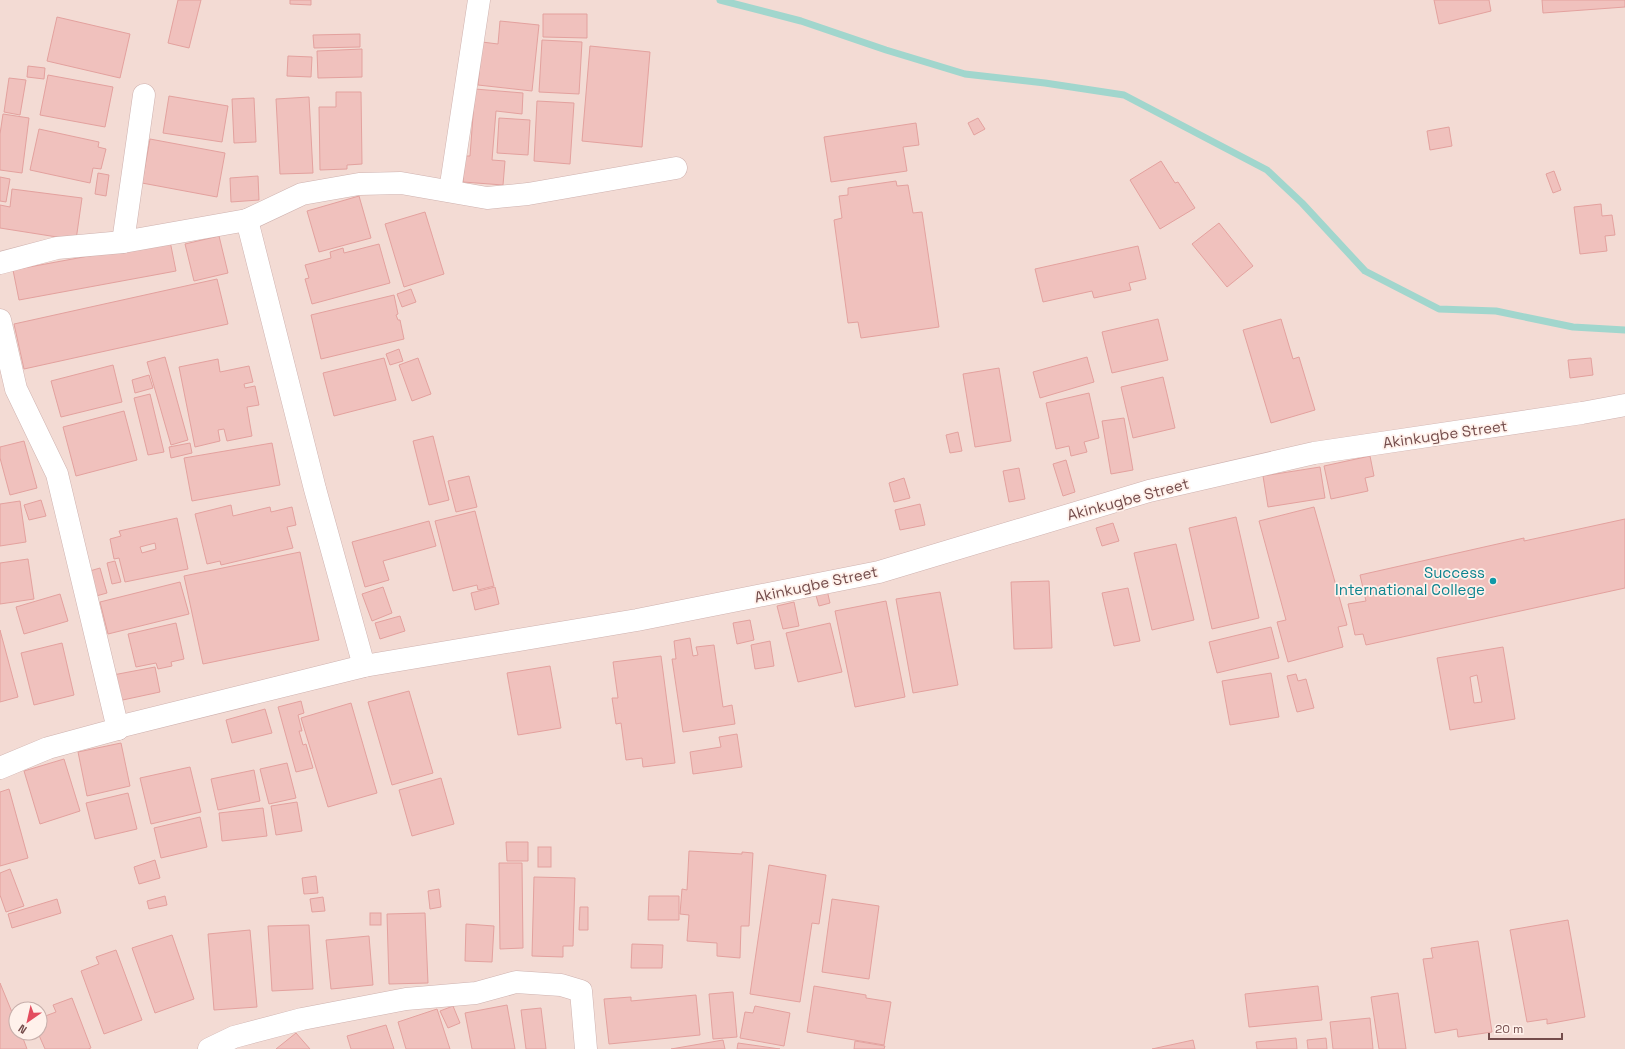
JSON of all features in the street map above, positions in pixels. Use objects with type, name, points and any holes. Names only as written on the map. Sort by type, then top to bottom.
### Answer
[{"type":"street","points":[[450,191],[474,23],[479,0]]},
{"type":"street","points":[[123,242],[144,95]]},
{"type":"street","points":[[0,263],[57,248],[123,242],[247,220],[302,194],[359,184],[401,182],[487,198],[528,194],[676,168]]},
{"type":"street","points":[[247,220],[315,489],[364,666]]},
{"type":"street","points":[[0,320],[16,389],[57,474],[118,729]]},
{"type":"street","name":"Akinkugbe Street","points":[[0,768],[48,748],[118,729],[122,726],[364,666],[637,620],[879,572],[1149,491],[1314,453],[1582,413],[1625,405]]},
{"type":"street","points":[[209,1049],[234,1036],[302,1019],[406,999],[476,994],[516,982],[561,985],[582,991],[586,1049]]},
{"type":"shaded area","points":[[0,0],[1625,0],[1625,1049],[0,1049]]},
{"type":"building","points":[[178,0],[201,0],[189,48],[168,43]]},
{"type":"building","points":[[290,0],[311,0],[311,5],[290,4]]},
{"type":"building","points":[[1434,0],[1489,0],[1491,11],[1439,24]]},
{"type":"building","points":[[1542,0],[1625,0],[1625,7],[1543,13]]},
{"type":"building","points":[[543,14],[587,14],[587,38],[543,37]]},
{"type":"building","points":[[57,17],[130,34],[120,78],[47,61]]},
{"type":"building","points":[[500,21],[539,25],[532,91],[478,85],[482,42],[498,44]]},
{"type":"building","points":[[360,34],[360,47],[314,48],[313,35]]},
{"type":"building","points":[[542,40],[582,42],[579,94],[539,92]]},
{"type":"building","points":[[590,46],[650,52],[642,147],[582,141]]},
{"type":"building","points":[[362,49],[362,77],[318,78],[317,51]]},
{"type":"building","points":[[288,56],[312,57],[311,77],[287,76]]},
{"type":"building","points":[[28,66],[45,68],[44,79],[27,77]]},
{"type":"building","points":[[48,75],[113,87],[105,127],[40,115]]},
{"type":"building","points":[[9,78],[26,80],[20,115],[4,112]]},
{"type":"building","points":[[475,89],[523,93],[522,114],[496,111],[492,160],[505,161],[503,185],[463,182],[465,156],[470,156]]},
{"type":"building","points":[[336,92],[361,92],[362,164],[347,165],[347,169],[320,170],[319,107],[336,107]]},
{"type":"building","points":[[169,96],[228,106],[222,142],[163,133]]},
{"type":"building","points":[[309,97],[313,173],[280,174],[276,99]]},
{"type":"building","points":[[254,98],[256,142],[234,143],[232,99]]},
{"type":"building","points":[[537,101],[574,103],[570,164],[534,161]]},
{"type":"building","points":[[3,114],[29,118],[22,173],[0,170],[0,134]]},
{"type":"building","points":[[499,118],[530,120],[528,155],[497,153]]},
{"type":"building","points":[[978,118],[985,129],[974,135],[968,123]]},
{"type":"building","points":[[916,123],[919,145],[903,147],[907,171],[831,182],[824,137]]},
{"type":"building","points":[[1449,127],[1452,146],[1430,150],[1427,131]]},
{"type":"building","points":[[39,129],[99,142],[98,147],[106,149],[101,169],[93,168],[90,183],[30,170]]},
{"type":"building","points":[[150,139],[225,153],[217,197],[142,183]]},
{"type":"building","points":[[1161,161],[1175,183],[1178,182],[1195,208],[1160,229],[1130,180]]},
{"type":"building","points":[[1554,171],[1561,190],[1553,193],[1546,174]]},
{"type":"building","points":[[98,173],[109,175],[106,196],[95,194]]},
{"type":"building","points":[[258,176],[259,200],[231,202],[230,178]]},
{"type":"building","points":[[0,177],[10,179],[6,202],[0,201]]},
{"type":"building","points":[[896,181],[897,186],[908,185],[913,213],[922,212],[939,327],[861,338],[858,322],[848,323],[834,220],[842,218],[839,196],[848,195],[848,188]]},
{"type":"building","points":[[12,189],[82,198],[76,240],[0,228],[0,205],[10,207]]},
{"type":"building","points":[[359,196],[371,238],[319,252],[307,211]]},
{"type":"building","points":[[1601,204],[1602,216],[1612,215],[1615,235],[1605,236],[1607,251],[1580,254],[1574,207]]},
{"type":"building","points":[[425,212],[444,274],[404,287],[385,224]]},
{"type":"building","points":[[1219,223],[1253,266],[1227,287],[1192,244]]},
{"type":"building","points":[[219,236],[228,273],[194,281],[185,244]]},
{"type":"building","points":[[170,241],[176,271],[19,300],[13,270]]},
{"type":"building","points":[[379,244],[390,283],[312,304],[305,279],[309,278],[305,265],[331,258],[330,252],[343,248],[344,253]]},
{"type":"building","points":[[1138,246],[1146,279],[1129,283],[1131,290],[1094,298],[1092,291],[1043,302],[1035,269]]},
{"type":"building","points":[[217,279],[228,324],[24,369],[14,324]]},
{"type":"building","points":[[411,289],[416,302],[402,307],[397,294]]},
{"type":"building","points":[[394,295],[398,314],[396,315],[398,320],[400,320],[404,339],[321,359],[311,315]]},
{"type":"building","points":[[1158,319],[1168,360],[1112,373],[1102,332]]},
{"type":"building","points":[[1281,319],[1293,359],[1299,357],[1315,410],[1271,423],[1243,330]]},
{"type":"building","points":[[399,349],[403,361],[390,365],[386,354]]},
{"type":"building","points":[[165,357],[188,440],[171,445],[147,362]]},
{"type":"building","points":[[1087,357],[1094,382],[1040,398],[1033,372]]},
{"type":"building","points":[[384,358],[396,400],[334,416],[323,373]]},
{"type":"building","points":[[418,358],[431,394],[412,401],[399,365]]},
{"type":"building","points":[[1591,358],[1593,375],[1570,378],[1568,360]]},
{"type":"building","points":[[218,359],[220,372],[249,366],[253,382],[244,384],[245,388],[255,386],[259,405],[247,407],[252,436],[227,441],[224,429],[218,430],[220,441],[195,447],[179,367]]},
{"type":"building","points":[[113,365],[122,402],[61,417],[51,381]]},
{"type":"building","points":[[999,368],[1011,441],[975,447],[963,374]]},
{"type":"building","points":[[149,375],[153,388],[135,393],[132,380]]},
{"type":"building","points":[[1163,377],[1175,428],[1133,438],[1121,387]]},
{"type":"building","points":[[1089,393],[1099,438],[1084,442],[1087,452],[1071,456],[1069,446],[1056,449],[1046,403]]},
{"type":"building","points":[[150,394],[164,452],[148,455],[134,398]]},
{"type":"building","points":[[124,411],[137,460],[76,476],[63,427]]},
{"type":"building","points":[[1124,418],[1133,470],[1111,474],[1102,421]]},
{"type":"building","points":[[958,432],[962,451],[950,453],[946,435]]},
{"type":"building","points":[[433,436],[449,500],[429,505],[413,441]]},
{"type":"building","points":[[24,441],[37,488],[10,495],[0,458],[0,447]]},
{"type":"building","points":[[190,443],[192,453],[171,458],[169,447]]},
{"type":"building","points":[[272,443],[280,485],[192,501],[184,458]]},
{"type":"building","points":[[1370,456],[1374,476],[1365,478],[1368,491],[1331,499],[1324,466]]},
{"type":"building","points":[[1066,460],[1075,492],[1063,496],[1053,464]]},
{"type":"building","points":[[1320,467],[1325,498],[1268,507],[1263,476]]},
{"type":"building","points":[[1019,468],[1025,499],[1009,502],[1003,471]]},
{"type":"building","points":[[469,476],[477,507],[456,512],[448,481]]},
{"type":"building","points":[[904,478],[910,498],[894,502],[889,483]]},
{"type":"building","points":[[41,500],[46,516],[29,520],[24,505]]},
{"type":"building","points":[[20,501],[26,542],[0,546],[0,504]]},
{"type":"building","points":[[920,504],[925,525],[900,530],[895,510]]},
{"type":"building","points":[[231,505],[233,516],[270,507],[271,512],[292,507],[296,525],[287,527],[293,548],[221,565],[220,561],[207,564],[195,514]]},
{"type":"building","points":[[1314,507],[1347,625],[1338,627],[1343,647],[1288,662],[1277,622],[1286,620],[1259,521]]},
{"type":"building","points":[[475,511],[494,586],[478,590],[477,585],[453,591],[435,521]]},
{"type":"building","points":[[1236,517],[1259,618],[1212,629],[1189,528]]},
{"type":"building","points":[[177,518],[188,569],[125,582],[119,558],[114,559],[110,539],[121,536],[119,531]],"holes":[[[155,543],[156,549],[142,553],[140,547]]]},
{"type":"building","name":"Success International College","points":[[1625,519],[1625,588],[1366,645],[1363,634],[1355,635],[1348,604],[1366,601],[1360,575],[1524,538],[1524,541]]},
{"type":"building","points":[[429,521],[436,546],[383,561],[389,580],[365,587],[352,542]]},
{"type":"building","points":[[1113,523],[1119,541],[1102,546],[1096,528]]},
{"type":"building","points":[[1176,544],[1194,620],[1152,630],[1134,553]]},
{"type":"building","points":[[300,552],[319,640],[203,664],[184,576]]},
{"type":"building","points":[[28,559],[34,599],[0,604],[0,563]]},
{"type":"building","points":[[115,561],[121,582],[112,584],[107,563]]},
{"type":"building","points":[[100,568],[107,593],[89,598],[83,573]]},
{"type":"building","points":[[1049,581],[1052,648],[1014,649],[1011,582]]},
{"type":"building","points":[[180,582],[189,614],[108,634],[100,602]]},
{"type":"building","points":[[383,587],[392,613],[372,621],[362,594]]},
{"type":"building","points":[[495,587],[499,604],[475,610],[471,593]]},
{"type":"building","points":[[1128,588],[1140,641],[1114,646],[1102,593]]},
{"type":"building","points":[[827,590],[830,603],[819,606],[815,592]]},
{"type":"building","points":[[940,592],[958,685],[913,693],[896,599]]},
{"type":"building","points":[[60,594],[68,621],[24,634],[16,607]]},
{"type":"building","points":[[886,601],[905,697],[855,707],[835,611]]},
{"type":"building","points":[[794,602],[799,626],[783,629],[777,606]]},
{"type":"building","points":[[400,616],[405,631],[380,639],[375,623]]},
{"type":"building","points":[[750,620],[754,640],[737,644],[733,623]]},
{"type":"building","points":[[176,623],[184,659],[171,662],[172,666],[158,669],[156,663],[136,667],[128,634]]},
{"type":"building","points":[[830,623],[842,672],[798,682],[786,633]]},
{"type":"building","points":[[1271,627],[1279,658],[1217,673],[1209,642]]},
{"type":"building","points":[[0,630],[18,697],[0,702]]},
{"type":"building","points":[[690,638],[693,656],[698,655],[696,647],[714,645],[723,707],[732,705],[735,724],[683,732],[672,659],[676,659],[674,641]]},
{"type":"building","points":[[770,641],[774,666],[755,669],[751,645]]},
{"type":"building","points":[[62,643],[74,695],[34,705],[21,653]]},
{"type":"building","points":[[1503,647],[1515,719],[1450,730],[1437,658]],"holes":[[[1477,675],[1482,702],[1474,703],[1470,677]]]},
{"type":"building","points":[[661,656],[675,763],[643,767],[642,758],[626,760],[621,723],[616,724],[612,698],[618,698],[613,662]]},
{"type":"building","points":[[550,666],[561,728],[518,735],[507,673]]},
{"type":"building","points":[[155,667],[160,692],[118,701],[113,675]]},
{"type":"building","points":[[1271,673],[1279,717],[1230,725],[1222,681]]},
{"type":"building","points":[[1296,674],[1298,681],[1306,679],[1314,708],[1297,712],[1287,676]]},
{"type":"building","points":[[409,691],[433,773],[392,785],[368,702]]},
{"type":"building","points":[[301,701],[304,713],[298,715],[302,731],[299,731],[303,745],[306,744],[313,768],[296,772],[278,707]]},
{"type":"building","points":[[351,703],[377,793],[328,807],[301,718]]},
{"type":"building","points":[[265,709],[272,733],[232,743],[226,720]]},
{"type":"building","points":[[737,734],[742,767],[693,774],[690,752],[721,747],[719,737]]},
{"type":"building","points":[[121,743],[130,786],[87,796],[78,752]]},
{"type":"building","points":[[64,759],[80,811],[40,824],[24,771]]},
{"type":"building","points":[[287,763],[296,798],[269,804],[260,769]]},
{"type":"building","points":[[190,767],[201,812],[151,824],[140,778]]},
{"type":"building","points":[[254,770],[260,801],[218,810],[211,779]]},
{"type":"building","points":[[441,778],[454,824],[412,836],[399,790]]},
{"type":"building","points":[[9,789],[28,858],[0,866],[0,792]]},
{"type":"building","points":[[128,793],[137,829],[95,839],[86,803]]},
{"type":"building","points":[[297,802],[302,831],[276,835],[271,806]]},
{"type":"building","points":[[263,808],[267,836],[222,841],[219,813]]},
{"type":"building","points":[[200,817],[207,847],[161,858],[154,828]]},
{"type":"building","points":[[506,842],[528,842],[528,861],[507,861]]},
{"type":"building","points":[[538,847],[551,847],[551,867],[538,867]]},
{"type":"building","points":[[689,851],[742,854],[742,852],[753,853],[749,926],[741,926],[740,958],[717,956],[717,943],[687,941],[689,915],[680,914],[682,889],[687,890]]},
{"type":"building","points":[[155,860],[160,878],[139,884],[134,867]]},
{"type":"building","points":[[499,863],[522,863],[523,948],[500,949]]},
{"type":"building","points":[[769,865],[826,875],[819,924],[812,923],[800,1002],[750,994]]},
{"type":"building","points":[[10,869],[24,906],[6,912],[0,895],[0,873]]},
{"type":"building","points":[[316,876],[318,893],[304,894],[302,878]]},
{"type":"building","points":[[534,877],[575,878],[573,946],[563,946],[563,957],[532,956]]},
{"type":"building","points":[[439,889],[441,907],[430,909],[428,891]]},
{"type":"building","points":[[165,896],[167,905],[149,909],[147,901]]},
{"type":"building","points":[[649,896],[679,896],[679,920],[648,920]]},
{"type":"building","points":[[323,897],[325,911],[312,912],[310,899]]},
{"type":"building","points":[[57,899],[61,913],[12,928],[8,914]]},
{"type":"building","points":[[832,899],[879,906],[869,979],[822,972]]},
{"type":"building","points":[[580,907],[588,907],[588,930],[579,930]]},
{"type":"building","points":[[370,913],[381,913],[381,925],[370,925]]},
{"type":"building","points":[[425,913],[428,983],[389,984],[387,914]]},
{"type":"building","points":[[1568,920],[1585,1017],[1547,1024],[1547,1019],[1527,1022],[1510,930]]},
{"type":"building","points":[[466,924],[494,926],[492,962],[465,961]]},
{"type":"building","points":[[309,925],[313,989],[272,991],[268,926]]},
{"type":"building","points":[[250,930],[257,1007],[214,1010],[208,934]]},
{"type":"building","points":[[172,935],[194,999],[155,1013],[132,948]]},
{"type":"building","points":[[369,936],[373,985],[331,989],[326,940]]},
{"type":"building","points":[[1478,941],[1492,1032],[1458,1037],[1457,1029],[1435,1033],[1423,959],[1433,958],[1431,948]]},
{"type":"building","points":[[632,944],[663,945],[662,968],[631,968]]},
{"type":"building","points":[[116,950],[142,1020],[104,1034],[81,971],[99,964],[96,957]]},
{"type":"building","points":[[0,983],[8,1002],[8,1041],[24,1041],[27,1049],[0,1049]]},
{"type":"building","points":[[814,986],[866,995],[866,998],[891,1002],[884,1045],[807,1032]]},
{"type":"building","points":[[1318,986],[1322,1020],[1249,1027],[1245,994]]},
{"type":"building","points":[[733,992],[737,1037],[713,1039],[709,994]]},
{"type":"building","points":[[1398,993],[1406,1049],[1379,1049],[1371,997]]},
{"type":"building","points":[[696,995],[700,1035],[609,1044],[604,999],[631,997],[631,1001]]},
{"type":"building","points":[[72,998],[91,1048],[45,1049],[42,1041],[48,1041],[48,1015],[56,1012],[53,1005]]},
{"type":"building","points":[[507,1005],[515,1049],[472,1049],[465,1013]]},
{"type":"building","points":[[453,1006],[460,1023],[448,1028],[440,1011]]},
{"type":"building","points":[[755,1006],[790,1013],[784,1046],[740,1038],[745,1012],[753,1013]]},
{"type":"building","points":[[541,1008],[546,1049],[526,1049],[521,1010]]},
{"type":"building","points":[[437,1009],[450,1049],[406,1049],[398,1022]]},
{"type":"building","points":[[1370,1018],[1373,1049],[1333,1049],[1330,1022]]},
{"type":"building","points":[[386,1025],[394,1049],[351,1049],[347,1036]]},
{"type":"building","points":[[296,1033],[310,1049],[276,1049]]},
{"type":"building","points":[[1296,1038],[1297,1049],[1257,1049],[1256,1042]]},
{"type":"building","points":[[1326,1038],[1327,1049],[1308,1049],[1307,1040]]},
{"type":"building","points":[[723,1040],[725,1049],[671,1049]]},
{"type":"building","points":[[1193,1040],[1195,1049],[1152,1049]]},
{"type":"building","points":[[855,1041],[885,1046],[884,1049],[854,1049]]},
{"type":"building","points":[[738,1043],[780,1049],[737,1049]]},
{"type":"waterway","points":[[720,0],[801,21],[886,50],[965,74],[1045,83],[1124,95],[1267,170],[1302,203],[1365,271],[1439,309],[1496,311],[1573,327],[1625,330]]},
{"type":"place","name":"Success International College","points":[[1493,581]]}]
